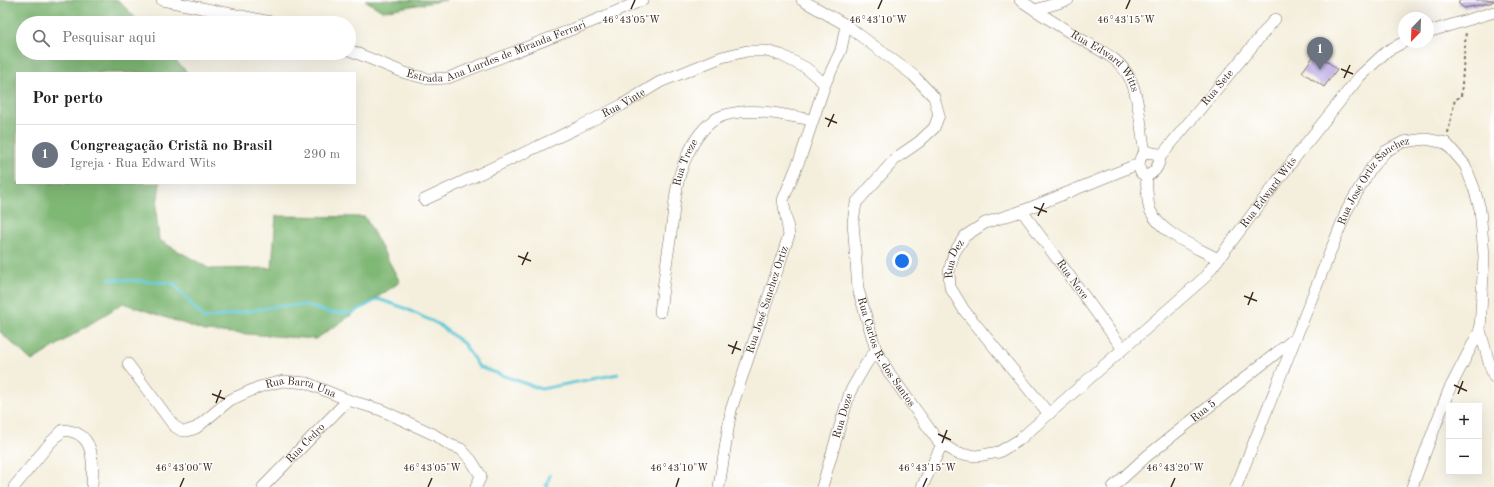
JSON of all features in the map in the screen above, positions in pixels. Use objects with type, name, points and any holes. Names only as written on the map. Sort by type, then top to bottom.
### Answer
[{"type":"street","points":[[162,0],[241,16]]},
{"type":"street","name":"Estrada Ana Lurdes de Miranda Ferrari","points":[[356,53],[405,73],[428,79],[448,78],[643,0]]},
{"type":"street","name":"Rua Carlos R. dos Santos","points":[[802,0],[846,25],[913,75],[934,97],[939,115],[934,128],[896,158],[856,203],[852,222],[858,289],[876,350],[890,374],[938,441],[958,454],[976,456],[999,452],[1019,440],[1204,278],[1218,259]]},
{"type":"street","name":"Rua Edward Witts","points":[[1020,0],[1075,36],[1104,51],[1122,66],[1132,82],[1136,97],[1145,153]]},
{"type":"street","points":[[1035,10],[1068,0]]},
{"type":"street","points":[[1434,30],[1494,12]]},
{"type":"street","name":"Rua Sete","points":[[1160,157],[1275,19]]},
{"type":"street","name":"Rua José Sanchez Ortiz","points":[[719,487],[731,410],[789,235],[783,200],[801,156],[825,84],[841,50],[846,25]]},
{"type":"street","name":"Rua Edward Wits","points":[[1218,259],[1301,150],[1360,76],[1387,51],[1398,45]]},
{"type":"street","name":"Rua Vinte","points":[[424,200],[577,128],[622,105],[660,82],[722,57],[747,51],[766,51],[781,55],[806,68],[825,84]]},
{"type":"street","name":"Rua Treze","points":[[660,312],[678,182],[688,153],[700,134],[708,124],[721,116],[735,113],[765,111],[812,120]]},
{"type":"street","name":"Rua José Ortiz Sanchez","points":[[1236,487],[1347,210],[1371,168],[1386,150],[1403,142],[1426,139],[1446,143]]},
{"type":"street","points":[[1446,143],[1465,165],[1480,209],[1484,256],[1480,330],[1494,377]]},
{"type":"street","points":[[1148,152],[1155,153],[1160,157],[1157,167],[1153,172],[1146,176],[1141,174],[1138,164],[1141,156],[1148,152]]},
{"type":"street","name":"Rua Dez","points":[[1049,414],[964,310],[950,287],[949,272],[954,253],[965,236],[985,223],[1138,164]]},
{"type":"street","points":[[1146,176],[1149,210],[1160,226],[1218,259]]},
{"type":"street","name":"Rua Nove","points":[[1022,210],[1123,349]]},
{"type":"street","points":[[1412,487],[1449,390],[1480,330]]},
{"type":"street","name":"Rua 5","points":[[1113,487],[1147,456],[1295,338]]},
{"type":"street","name":"Rua Doze","points":[[822,487],[850,392],[876,350]]},
{"type":"street","name":"Rua Barra Una","points":[[128,364],[174,426],[182,430],[187,431],[196,428],[230,400],[259,387],[282,381],[307,383],[348,400],[380,410],[433,434],[461,450],[471,460],[481,476],[476,487]]},
{"type":"street","name":"Rua Cedro","points":[[263,487],[348,400]]},
{"type":"street","points":[[14,487],[50,443],[64,430],[74,431],[83,437],[89,445],[93,469],[92,487]]},
{"type":"street","points":[[922,487],[942,444]]},
{"type":"path","points":[[1446,143],[1455,99],[1461,97],[1466,20]]},
{"type":"green space","points":[[0,0],[118,0],[133,16],[16,16],[16,60],[175,60],[187,72],[16,72],[16,184],[160,184],[156,211],[159,240],[210,269],[272,268],[276,216],[365,217],[400,282],[316,339],[205,331],[123,303],[32,361],[0,332]]},
{"type":"green space","points":[[365,0],[446,0],[382,11]]},
{"type":"building","points":[[1461,0],[1494,1],[1464,8],[1458,3]]},
{"type":"building","points":[[1316,53],[1337,69],[1324,87],[1302,72]]},
{"type":"waterway","points":[[109,279],[173,283],[204,319],[277,306],[305,305],[330,313],[352,313],[378,299],[402,307],[438,324],[464,344],[479,367],[541,389],[618,374]]},
{"type":"waterway","points":[[546,487],[550,475]]},
{"type":"place","name":"Congreagação Cristã no Brasil","points":[[1320,70]]}]
